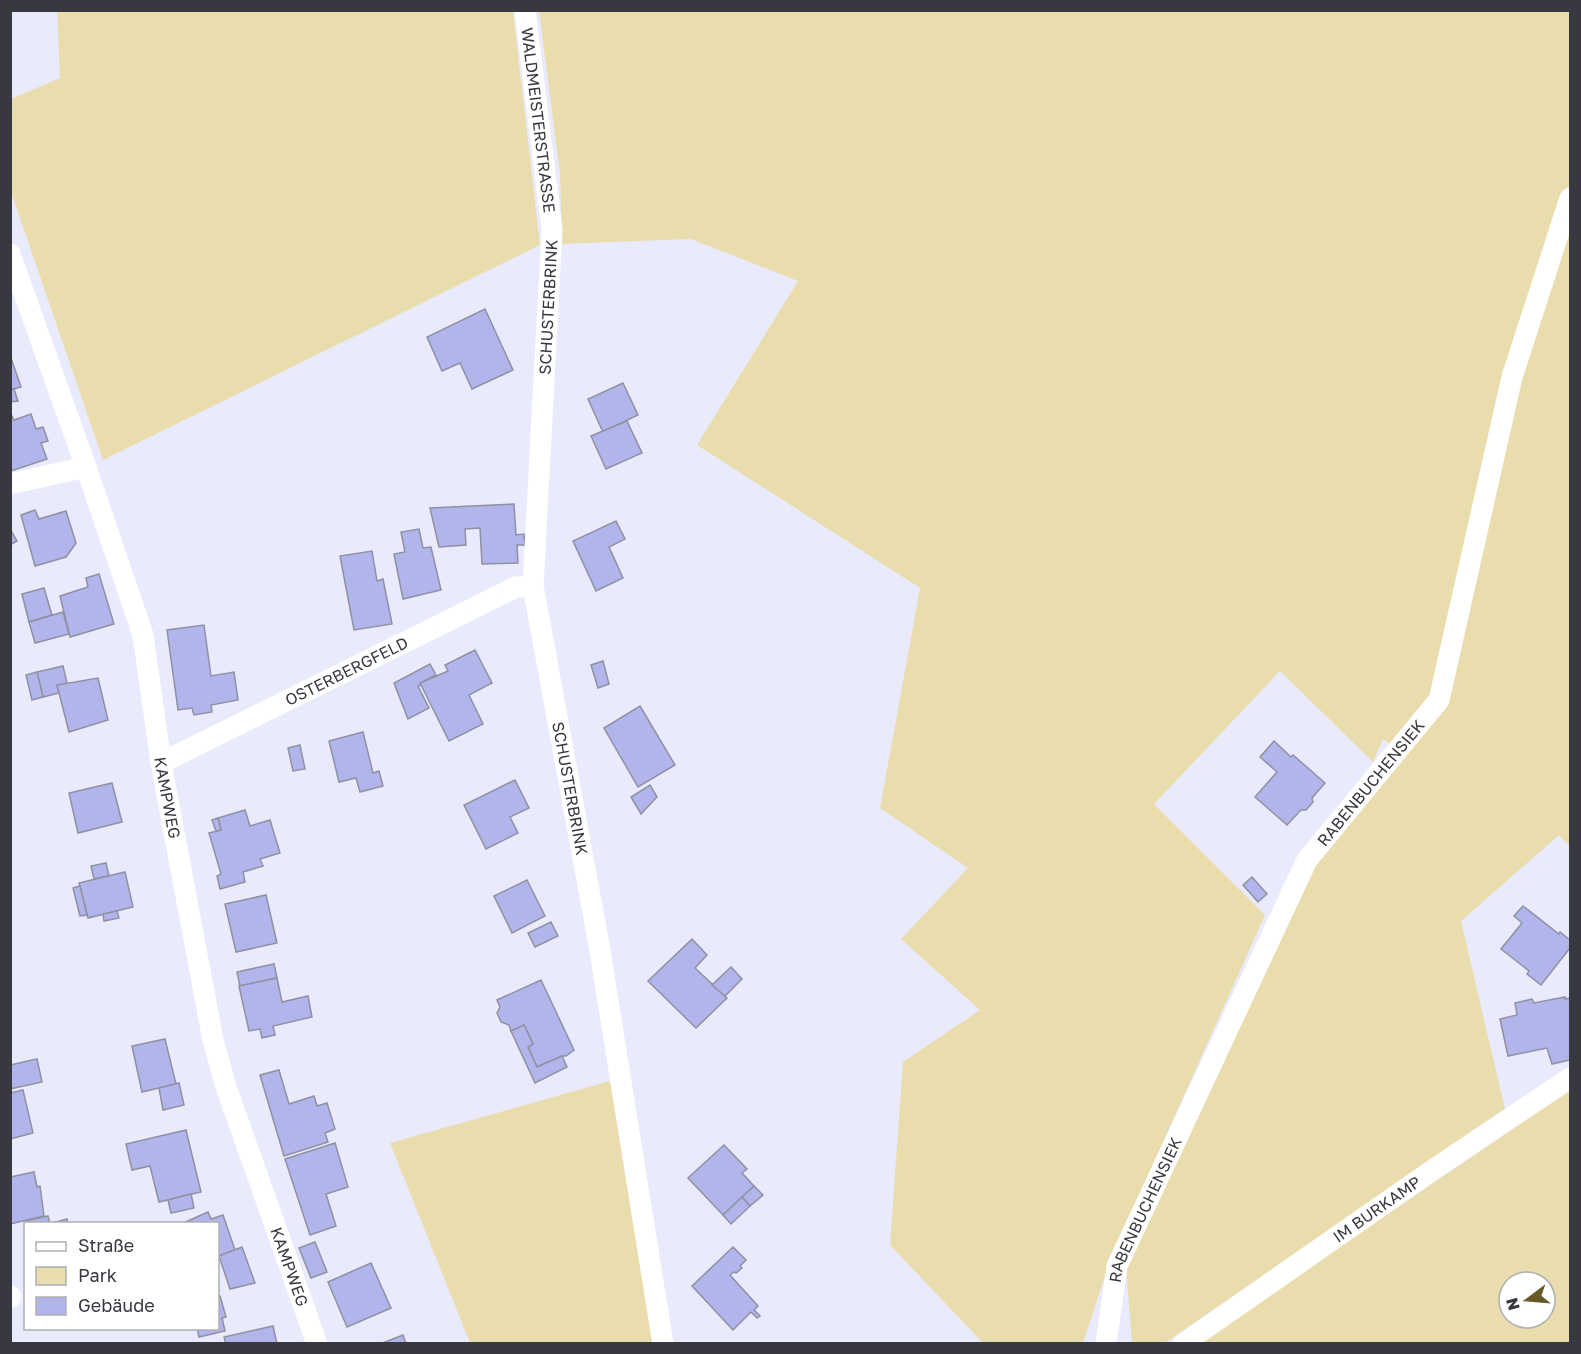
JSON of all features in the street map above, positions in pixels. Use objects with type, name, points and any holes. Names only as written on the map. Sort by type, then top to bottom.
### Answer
[{"type":"street","name":"WALDMEISTERSTRASSE","points":[[525,10],[552,230]]},
{"type":"street","name":"RABENBUCHENSIEK","points":[[1106,1344],[1117,1266],[1307,860],[1439,700],[1512,376],[1570,198]]},
{"type":"street","name":"SCHUSTERBRINK","points":[[552,230],[533,586],[599,945],[663,1344]]},
{"type":"street","name":"KAMPWEG","points":[[10,254],[86,467],[142,635],[161,763],[213,1040],[225,1084],[317,1344]]},
{"type":"street","points":[[10,484],[86,467]]},
{"type":"street","name":"OSTERBERGFELD","points":[[161,763],[516,587],[533,586]]},
{"type":"street","name":"IM BURKAMP","points":[[1183,1344],[1434,1169],[1570,1078]]},
{"type":"green space","points":[[57,11],[513,11],[540,245],[103,460],[11,192],[11,99],[60,78]]},
{"type":"green space","points":[[539,11],[1570,11],[1570,847],[1559,835],[1461,921],[1505,1109],[1165,1343],[1132,1343],[1126,1267],[1316,864],[1403,753],[1383,739],[1373,762],[1280,671],[1154,804],[1265,915],[1111,1258],[1083,1343],[983,1343],[890,1245],[903,1062],[980,1010],[901,939],[968,868],[880,808],[920,588],[697,445],[798,281],[691,239],[562,244],[560,174]]},
{"type":"green space","points":[[610,1081],[654,1343],[470,1343],[390,1143]]},
{"type":"green space","points":[[1570,1090],[1570,1343],[1198,1343]]},
{"type":"building","points":[[485,309],[513,370],[472,389],[460,363],[442,371],[427,337]]},
{"type":"building","points":[[10,355],[21,387],[10,390]]},
{"type":"building","points":[[623,383],[638,415],[603,432],[588,399]]},
{"type":"building","points":[[14,389],[18,401],[10,402],[10,390]]},
{"type":"building","points":[[10,412],[14,420],[31,414],[36,429],[43,427],[48,441],[41,443],[47,459],[11,471]]},
{"type":"building","points":[[627,421],[642,453],[606,469],[591,436]]},
{"type":"building","points":[[514,504],[516,535],[524,534],[525,545],[517,545],[518,563],[482,564],[480,528],[465,529],[466,545],[439,547],[430,508]]},
{"type":"building","points":[[35,510],[39,519],[66,511],[76,543],[66,557],[35,566],[21,515]]},
{"type":"building","points":[[616,521],[625,539],[609,547],[623,578],[596,591],[573,541]]},
{"type":"building","points":[[10,529],[17,541],[10,545]]},
{"type":"building","points":[[419,529],[423,548],[431,547],[441,590],[403,599],[394,554],[405,552],[401,532]]},
{"type":"building","points":[[372,551],[377,581],[383,579],[392,624],[354,630],[340,556]]},
{"type":"building","points":[[99,574],[114,624],[70,637],[60,596],[88,587],[86,578]]},
{"type":"building","points":[[44,588],[52,615],[29,622],[22,594]]},
{"type":"building","points":[[63,612],[69,634],[35,643],[29,622]]},
{"type":"building","points":[[204,625],[211,676],[234,672],[238,700],[211,705],[212,712],[194,715],[192,708],[178,710],[167,630]]},
{"type":"building","points":[[475,650],[492,683],[469,695],[483,724],[449,741],[420,683],[448,671],[445,665]]},
{"type":"building","points":[[603,661],[609,684],[598,688],[591,665]]},
{"type":"building","points":[[430,664],[436,675],[418,686],[429,708],[408,719],[394,683]]},
{"type":"building","points":[[63,666],[67,683],[57,685],[59,693],[43,697],[37,672]]},
{"type":"building","points":[[37,672],[43,697],[32,700],[26,675]]},
{"type":"building","points":[[98,678],[108,720],[69,732],[57,685]]},
{"type":"building","points":[[640,706],[675,765],[638,787],[604,728]]},
{"type":"building","points":[[363,732],[373,773],[379,771],[383,786],[360,792],[356,778],[339,782],[329,741]]},
{"type":"building","points":[[1274,741],[1325,783],[1312,798],[1313,802],[1306,810],[1301,810],[1287,825],[1255,797],[1277,772],[1260,757]]},
{"type":"building","points":[[300,745],[305,769],[293,771],[288,748]]},
{"type":"building","points":[[515,780],[529,808],[510,817],[518,833],[486,849],[464,805]]},
{"type":"building","points":[[112,783],[122,822],[78,833],[69,793]]},
{"type":"building","points":[[650,785],[657,797],[641,814],[631,797]]},
{"type":"building","points":[[245,810],[250,826],[270,820],[280,853],[260,859],[263,866],[243,872],[245,882],[220,889],[217,876],[221,874],[209,833],[221,830],[218,818]]},
{"type":"building","points":[[218,818],[221,830],[216,831],[212,820]]},
{"type":"building","points":[[106,863],[109,876],[94,879],[91,866]]},
{"type":"building","points":[[125,872],[133,907],[88,918],[79,883]]},
{"type":"building","points":[[1252,877],[1267,894],[1258,902],[1243,885]]},
{"type":"building","points":[[527,880],[545,916],[512,933],[494,896]]},
{"type":"building","points":[[80,886],[87,915],[80,916],[73,888]]},
{"type":"building","points":[[266,895],[277,943],[236,952],[225,904]]},
{"type":"building","points":[[1523,906],[1570,940],[1570,948],[1541,985],[1527,974],[1529,971],[1501,949],[1522,923],[1514,916]]},
{"type":"building","points":[[117,911],[119,918],[104,921],[103,914]]},
{"type":"building","points":[[551,922],[558,936],[535,947],[528,933]]},
{"type":"building","points":[[692,939],[707,955],[695,968],[727,998],[696,1028],[648,981]]},
{"type":"building","points":[[274,964],[277,978],[240,986],[237,972]]},
{"type":"building","points":[[731,967],[742,979],[725,996],[712,985]]},
{"type":"building","points":[[277,978],[282,1002],[308,996],[312,1017],[273,1026],[275,1035],[262,1038],[260,1029],[249,1031],[239,986]]},
{"type":"building","points":[[541,980],[574,1050],[566,1056],[537,1067],[528,1047],[533,1044],[524,1025],[511,1031],[509,1025],[501,1022],[497,1013],[500,1007],[497,1000]]},
{"type":"building","points":[[1565,997],[1565,999],[1570,998],[1570,1060],[1552,1064],[1547,1048],[1508,1056],[1500,1019],[1517,1015],[1515,1003],[1532,999],[1534,1003]]},
{"type":"building","points":[[524,1025],[533,1044],[528,1047],[537,1067],[562,1056],[567,1067],[535,1083],[511,1031]]},
{"type":"building","points":[[165,1039],[176,1084],[142,1092],[132,1046]]},
{"type":"building","points":[[37,1059],[42,1082],[10,1089],[10,1065]]},
{"type":"building","points":[[279,1070],[289,1104],[314,1096],[317,1106],[327,1103],[335,1129],[325,1133],[328,1142],[284,1156],[260,1075]]},
{"type":"building","points":[[179,1083],[184,1105],[163,1110],[159,1088]]},
{"type":"building","points":[[23,1090],[33,1133],[10,1139],[10,1093]]},
{"type":"building","points":[[186,1130],[201,1192],[159,1202],[150,1166],[132,1170],[126,1144]]},
{"type":"building","points":[[335,1143],[348,1187],[326,1194],[336,1226],[310,1235],[285,1159]]},
{"type":"building","points":[[724,1145],[747,1169],[742,1173],[754,1186],[723,1215],[688,1178]]},
{"type":"building","points":[[34,1172],[37,1187],[40,1186],[44,1216],[10,1224],[10,1177]]},
{"type":"building","points":[[754,1186],[763,1195],[750,1206],[742,1197]]},
{"type":"building","points":[[191,1194],[194,1208],[171,1213],[168,1200]]},
{"type":"building","points":[[742,1197],[750,1206],[731,1224],[723,1215]]},
{"type":"building","points":[[208,1212],[211,1219],[223,1215],[235,1250],[219,1257],[219,1222],[186,1222]]},
{"type":"building","points":[[48,1216],[50,1222],[25,1222]]},
{"type":"building","points":[[315,1242],[327,1272],[311,1278],[299,1248]]},
{"type":"building","points":[[242,1247],[255,1283],[230,1289],[219,1256]]},
{"type":"building","points":[[733,1247],[746,1260],[740,1266],[742,1268],[730,1275],[758,1306],[754,1310],[760,1316],[757,1318],[751,1312],[733,1330],[692,1286]]},
{"type":"building","points":[[371,1263],[391,1308],[347,1327],[328,1282]]},
{"type":"building","points":[[219,1296],[226,1317],[222,1318],[225,1331],[199,1337],[197,1330],[219,1330]]},
{"type":"building","points":[[273,1326],[277,1344],[226,1344],[224,1337]]},
{"type":"building","points":[[403,1335],[406,1344],[380,1344]]}]
